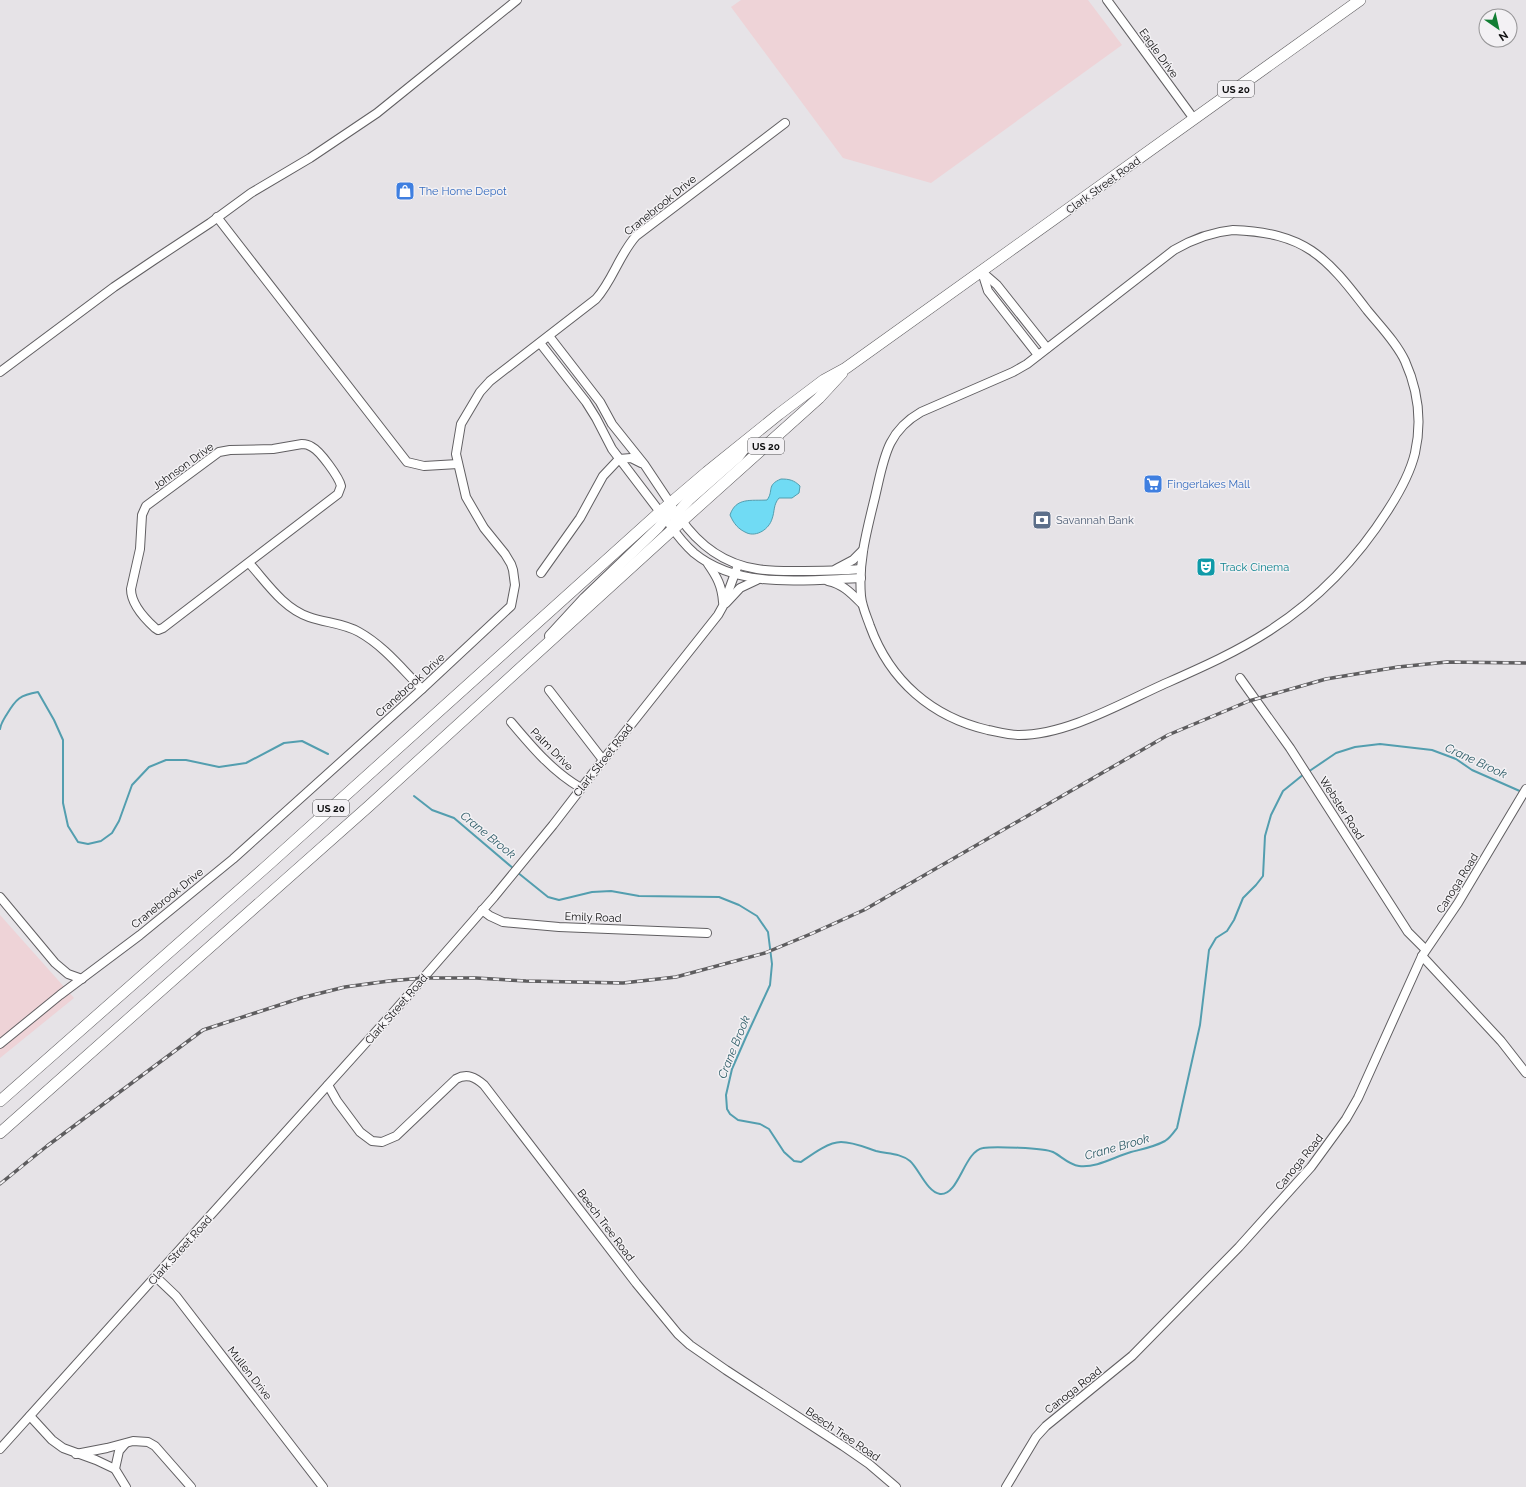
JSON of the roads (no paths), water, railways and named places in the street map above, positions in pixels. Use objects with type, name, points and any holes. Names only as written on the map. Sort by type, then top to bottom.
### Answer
[{"type":"highway","name":"Clark Street Road","points":[[0,1101],[662,515],[670,503],[757,432],[824,380],[846,368],[982,272],[1360,0]]},
{"type":"highway","name":"Clark Street Road","points":[[673,529],[680,517],[819,398],[831,387],[846,368]]},
{"type":"highway","name":"US 20","points":[[0,1133],[292,875],[673,529]]},
{"type":"main road","points":[[680,517],[689,500],[738,457],[757,432]]},
{"type":"main road","points":[[526,664],[575,608],[662,515]]},
{"type":"street","points":[[0,372],[114,287],[250,193],[310,158],[377,113],[517,0]]},
{"type":"street","name":"Eagle Drive","points":[[1107,0],[1194,120]]},
{"type":"street","name":"Cranebrook Drive","points":[[0,1044],[233,859],[422,689],[511,606],[515,586],[511,564],[505,554],[484,528],[466,497],[456,454],[460,424],[480,392],[496,377],[585,308],[604,290],[620,258],[636,236],[784,123]]},
{"type":"street","points":[[217,217],[407,462],[424,466],[458,464]]},
{"type":"street","points":[[1233,230],[1255,231],[1278,236],[1307,247],[1336,270],[1404,359],[1415,392],[1418,412],[1417,441],[1412,464],[1405,480],[1392,504],[1371,535],[1324,589],[1282,622],[1250,643],[1099,714],[1058,729],[1019,735],[995,732],[970,726],[951,718],[930,706],[905,684],[888,663],[874,638],[862,604],[862,550],[885,458],[891,441],[901,426],[909,418],[1014,372],[1047,348],[1174,250],[1187,243],[1218,232],[1233,230]]},
{"type":"street","points":[[982,272],[997,285],[1047,348]]},
{"type":"street","points":[[982,272],[988,291],[1038,355]]},
{"type":"street","points":[[549,336],[600,402],[612,424],[644,464],[680,517],[708,548],[726,560],[738,565],[757,569],[832,571],[861,569]]},
{"type":"street","points":[[540,343],[586,402],[619,459],[685,545],[705,560],[720,570],[758,580],[820,580],[861,578]]},
{"type":"street","name":"Johnson Drive","points":[[302,444],[312,447],[336,475],[340,482],[341,490],[338,494],[249,563],[161,629],[155,628],[148,621],[137,607],[131,595],[132,582],[140,549],[142,516],[146,506],[219,452],[230,450],[273,449],[302,444]]},
{"type":"street","points":[[541,573],[580,518],[603,476],[619,459],[631,458],[644,464]]},
{"type":"street","points":[[832,571],[853,560],[862,550]]},
{"type":"street","points":[[705,560],[721,585],[723,606]]},
{"type":"street","points":[[249,563],[284,602],[297,612],[311,618],[348,627],[359,632],[382,649],[422,689]]},
{"type":"street","name":"Clark Street Road","points":[[0,1450],[390,1016],[494,897],[541,840],[707,629],[723,606],[738,565]]},
{"type":"street","points":[[723,606],[740,588],[758,580]]},
{"type":"street","points":[[820,580],[833,582],[842,586],[852,593],[862,604]]},
{"type":"street","name":"Webster Road","points":[[1240,678],[1300,764],[1408,932],[1424,953],[1501,1041],[1526,1073]]},
{"type":"street","points":[[549,690],[603,760]]},
{"type":"street","name":"Palm Drive","points":[[511,722],[550,765],[565,778],[581,788]]},
{"type":"street","name":"Canoga Road","points":[[1006,1487],[1036,1437],[1046,1426],[1132,1356],[1259,1226],[1328,1146],[1358,1098],[1424,953],[1458,903],[1526,789]]},
{"type":"street","points":[[0,897],[55,963],[68,974],[82,979]]},
{"type":"street","name":"Emily Road","points":[[482,910],[490,916],[503,922],[559,927],[707,933]]},
{"type":"street","name":"Beech Tree Road","points":[[328,1085],[337,1100],[364,1136],[372,1141],[382,1142],[396,1136],[456,1079],[465,1076],[472,1076],[478,1079],[493,1095],[636,1283],[678,1334],[690,1345],[726,1370],[869,1464],[896,1487]]},
{"type":"street","name":"Mullen Drive","points":[[156,1277],[176,1296],[324,1487]]},
{"type":"street","points":[[28,1418],[63,1448],[96,1460],[115,1469],[126,1487]]},
{"type":"street","points":[[76,1454],[142,1441],[148,1442],[155,1446],[191,1487]]},
{"type":"street","points":[[115,1469],[119,1451],[125,1444]]},
{"type":"water","points":[[781,479],[796,482],[800,486],[799,493],[792,498],[779,498],[774,508],[770,523],[759,533],[747,533],[739,528],[730,515],[736,505],[750,500],[767,500],[773,484]]},
{"type":"waterway","points":[[0,729],[10,709],[19,698],[38,692],[54,720],[63,740],[63,803],[68,826],[78,842],[88,844],[101,841],[112,833],[119,821],[132,785],[149,767],[166,760],[186,760],[219,767],[246,763],[284,743],[302,741],[328,754]]},
{"type":"waterway","name":"Crane Brook","points":[[1308,772],[1336,753],[1355,747],[1380,744],[1432,750],[1456,759],[1472,770],[1522,792]]},
{"type":"waterway","name":"Crane Brook","points":[[517,872],[548,897],[559,900],[592,892],[611,891],[639,896],[719,897],[739,905],[757,916],[768,932],[772,964],[770,985],[732,1069],[726,1095],[727,1109],[730,1114],[738,1120],[760,1124],[769,1129],[784,1152],[794,1161],[801,1162],[825,1146],[841,1142],[902,1156],[910,1161],[927,1185],[935,1192],[940,1194],[947,1193],[952,1188],[971,1157],[976,1151],[983,1148],[997,1147],[1040,1149],[1053,1152],[1072,1164],[1086,1166],[1099,1164],[1131,1152],[1157,1145],[1172,1135],[1177,1128],[1200,1025],[1209,950],[1216,938],[1227,931],[1234,920],[1243,898],[1263,876],[1265,836],[1271,815],[1283,791],[1304,774]]},
{"type":"waterway","name":"Crane Brook","points":[[414,796],[432,810],[454,818],[514,869]]},
{"type":"railway","points":[[0,1184],[47,1146],[203,1030],[301,998],[345,987],[423,978],[476,978],[526,981],[623,983],[676,977],[765,953],[864,910],[1168,735],[1249,701],[1326,679],[1398,667],[1447,662],[1526,663]]},
{"type":"place","name":"The Home Depot","points":[[405,191]]},
{"type":"place","name":"Fingerlakes Mall","points":[[1153,484]]},
{"type":"place","name":"Savannah Bank","points":[[1042,520]]},
{"type":"place","name":"Track Cinema","points":[[1206,567]]}]
